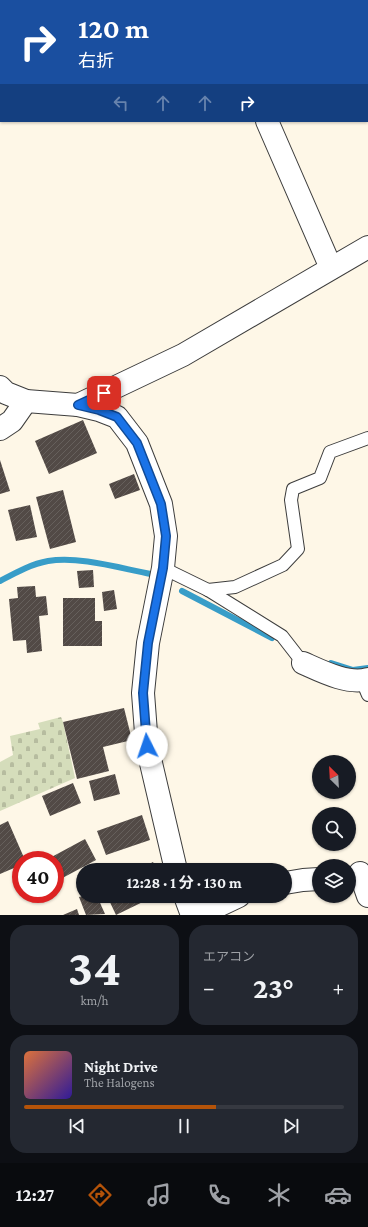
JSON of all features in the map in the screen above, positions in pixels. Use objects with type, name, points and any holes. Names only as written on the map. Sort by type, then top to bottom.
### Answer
[{"type":"street","points":[[267,122],[331,268]]},
{"type":"street","points":[[78,405],[183,355],[368,247]]},
{"type":"street","points":[[0,387],[6,393],[26,401],[78,405],[99,410],[117,417],[137,443],[161,504],[166,536],[163,568],[148,643],[143,693],[147,746],[174,863]]},
{"type":"street","points":[[0,429],[12,421],[26,401]]},
{"type":"street","points":[[302,663],[334,676],[366,685]]},
{"type":"street","points":[[359,874],[368,896]]},
{"type":"street","points":[[292,882],[312,879]]},
{"type":"street","points":[[188,903],[192,915]]},
{"type":"street","points":[[199,915],[224,903]]},
{"type":"lane","points":[[208,590],[235,587],[283,566],[298,549],[291,500],[293,489],[320,478],[330,452],[368,438]]},
{"type":"lane","points":[[163,568],[208,590],[282,636],[302,663]]},
{"type":"green space","points":[[61,717],[75,778],[0,811],[0,762],[13,755],[10,736],[40,729],[38,723]]},
{"type":"building","points":[[83,420],[97,453],[49,474],[35,441]]},
{"type":"building","points":[[0,460],[10,491],[0,494]]},
{"type":"building","points":[[134,474],[140,490],[115,499],[109,484]]},
{"type":"building","points":[[63,490],[76,542],[50,549],[36,497]]},
{"type":"building","points":[[30,505],[37,537],[16,541],[8,510]]},
{"type":"building","points":[[93,570],[94,587],[79,588],[77,571]]},
{"type":"building","points":[[35,586],[36,597],[46,596],[48,615],[39,616],[42,651],[27,653],[26,640],[13,641],[9,599],[18,598],[17,587]]},
{"type":"building","points":[[114,590],[117,609],[104,611],[102,592]]},
{"type":"building","points":[[63,598],[95,598],[95,621],[102,621],[102,646],[63,646]]},
{"type":"building","points":[[124,708],[132,740],[103,747],[109,771],[77,779],[63,722]]},
{"type":"building","points":[[115,774],[120,794],[94,801],[89,781]]},
{"type":"building","points":[[73,783],[81,803],[50,816],[42,796]]},
{"type":"building","points":[[142,815],[150,840],[106,855],[97,831]]},
{"type":"building","points":[[8,821],[21,851],[12,851],[12,869],[0,874],[0,825]]},
{"type":"building","points":[[85,839],[96,860],[90,863],[76,863],[76,871],[64,877],[64,851],[63,851]]},
{"type":"building","points":[[81,903],[100,903],[105,914],[86,915]]},
{"type":"building","points":[[110,903],[141,903],[116,915]]},
{"type":"building","points":[[77,909],[79,915],[63,915]]},
{"type":"waterway","points":[[0,581],[35,564],[60,560],[100,563],[151,574]]},
{"type":"waterway","points":[[182,591],[272,638]]},
{"type":"waterway","points":[[331,663],[353,670],[368,668]]},
{"type":"route","points":[[104,393],[78,405],[99,410],[117,417],[137,443],[161,504],[166,536],[163,568],[148,643],[143,693],[147,746]]}]
